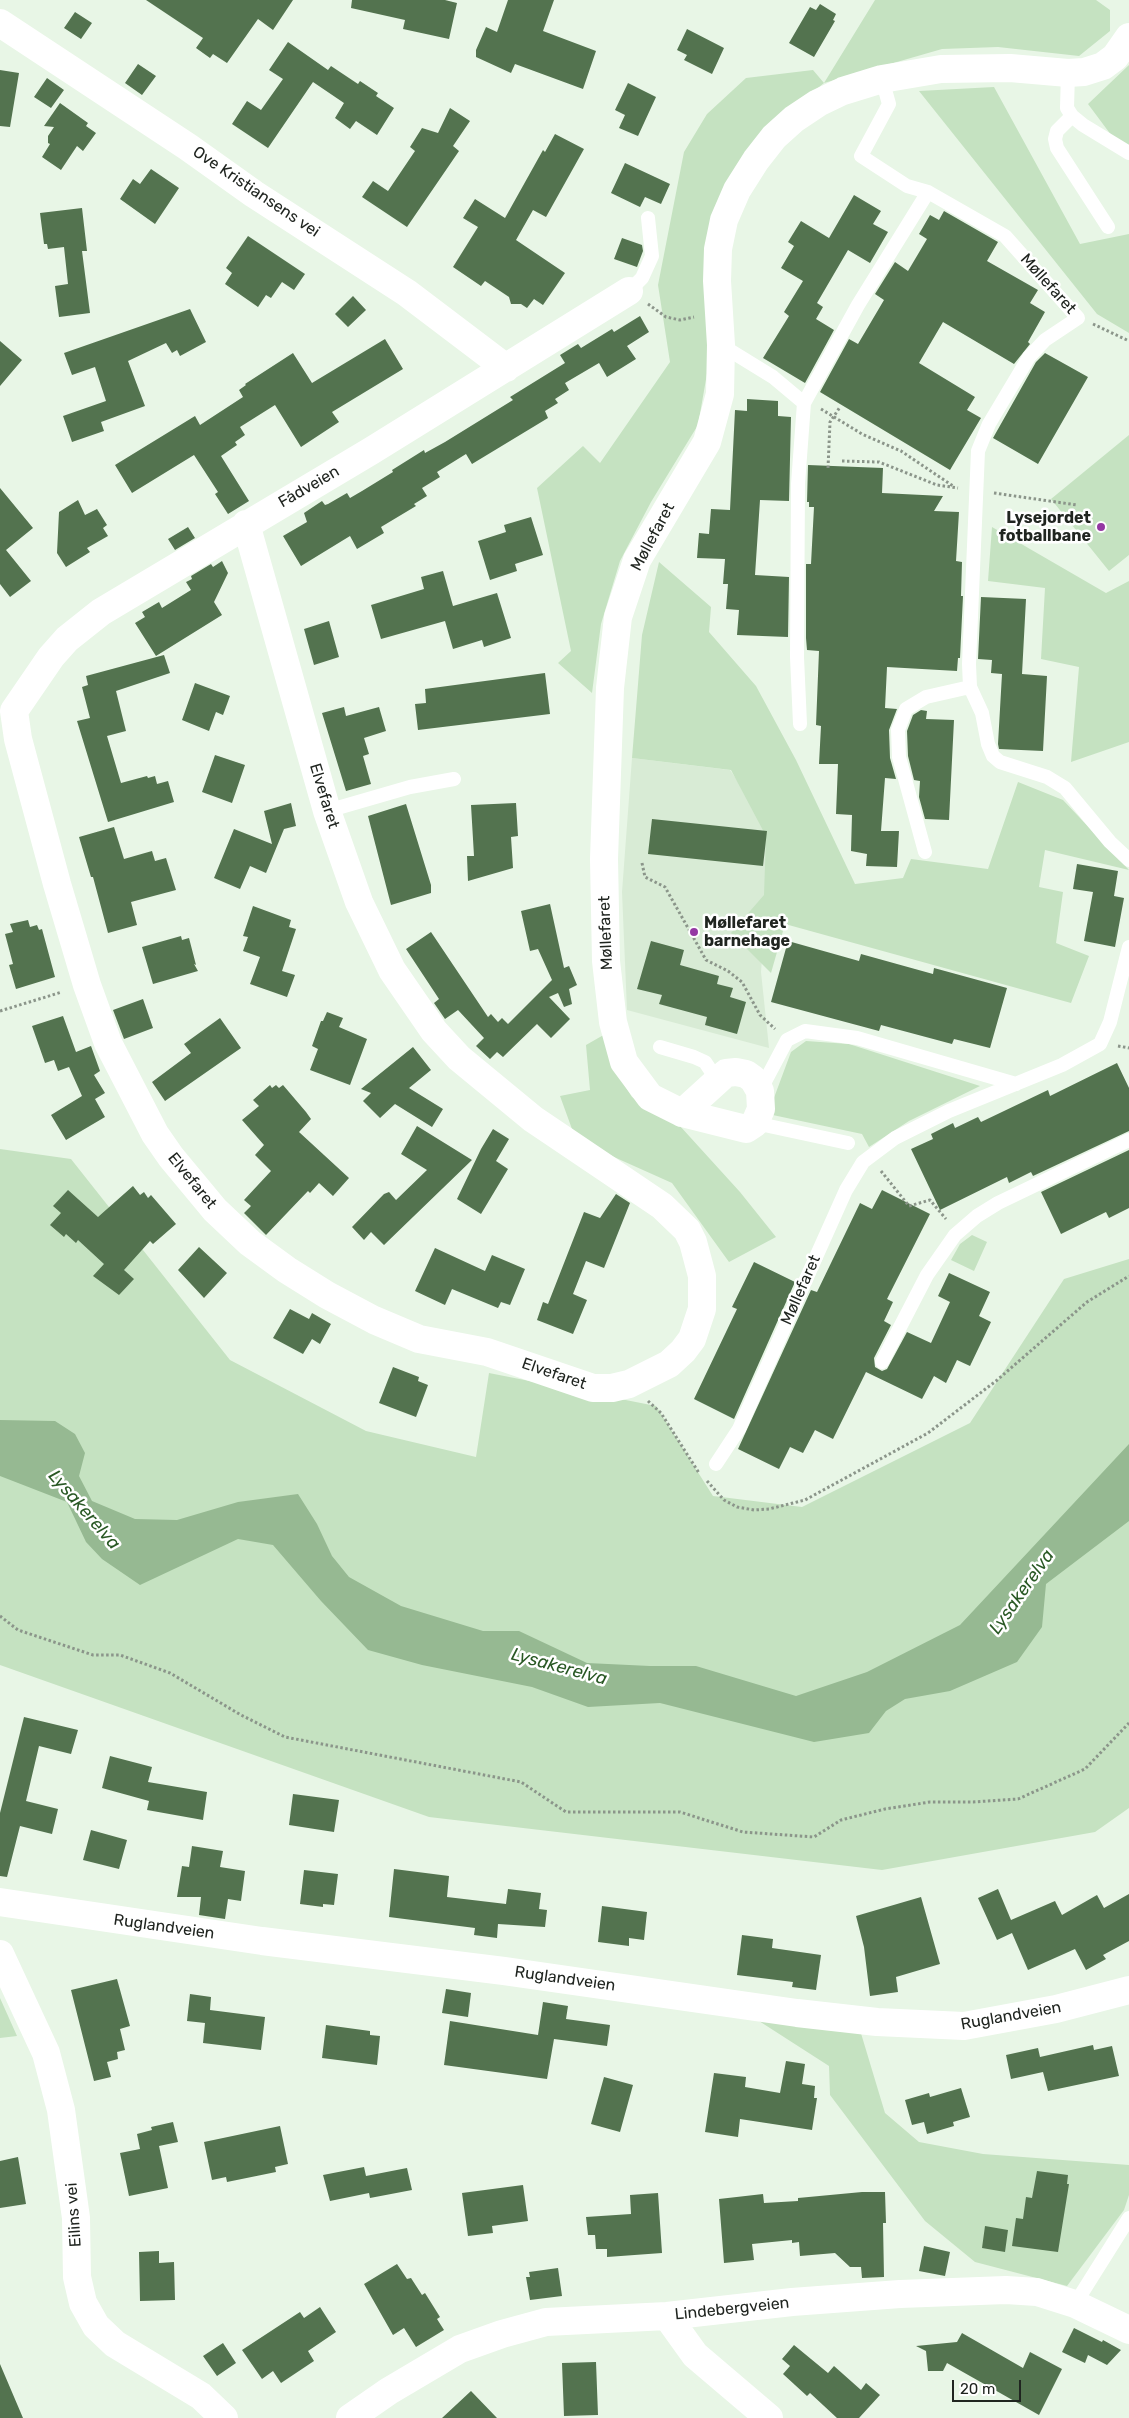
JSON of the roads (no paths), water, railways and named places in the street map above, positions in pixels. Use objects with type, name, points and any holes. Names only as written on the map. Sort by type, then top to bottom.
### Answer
[{"type":"street","name":"Ove Kristiansens vei","points":[[0,23],[188,147],[254,194],[407,293],[506,368]]},
{"type":"street","name":"Møllefaret","points":[[754,1123],[746,1129],[682,1113],[650,1097],[624,1062],[613,1022],[606,961],[604,859],[610,688],[618,617],[637,560],[707,442],[720,394],[721,345],[716,281],[718,249],[724,220],[736,190],[756,160],[780,131],[818,103],[843,91],[882,79],[940,69],[977,67],[1068,73],[1084,72],[1103,66],[1115,57],[1129,37]]},
{"type":"street","name":"Fådveien","points":[[7,707],[67,639],[101,612],[371,451],[629,291]]},
{"type":"street","name":"Elvefaret","points":[[7,707],[18,739],[87,985],[108,1043],[155,1134],[171,1157],[215,1210],[250,1243],[327,1295],[396,1330],[419,1339],[487,1352],[593,1388],[612,1388],[629,1384],[670,1364],[692,1339],[698,1323],[703,1294],[699,1256],[687,1230],[662,1206],[534,1120],[459,1058],[434,1031],[396,977],[372,932],[348,874],[327,811],[246,524]]},
{"type":"street","points":[[682,1113],[726,1073],[736,1072],[746,1074],[753,1079],[760,1091],[760,1109],[754,1123]]},
{"type":"street","name":"Ruglandveien","points":[[0,1902],[262,1941],[504,1970],[797,2013],[877,2022],[964,2026],[1056,2009],[1129,1990]]},
{"type":"street","name":"Eilins vei","points":[[0,1954],[46,2053],[61,2110],[76,2218],[76,2277],[83,2303],[96,2326],[115,2344],[201,2396],[224,2418]]},
{"type":"street","name":"Lindebergveien","points":[[350,2418],[388,2391],[460,2349],[502,2334],[546,2322],[667,2316],[792,2302],[956,2291],[1037,2292],[1075,2304],[1129,2330]]},
{"type":"street","points":[[667,2316],[695,2355],[769,2418]]},
{"type":"lane","points":[[1068,73],[1067,108],[1072,116],[1129,154]]},
{"type":"lane","name":"Møllefaret","points":[[882,79],[889,104],[861,156],[907,186],[928,192],[1005,236],[1078,318],[1045,340],[1029,358],[989,424],[978,451],[970,626],[970,687],[982,713],[988,744],[993,756],[1000,762],[1048,777],[1064,788],[1110,842],[1129,860]]},
{"type":"lane","points":[[1072,116],[1057,131],[1055,139],[1057,148],[1108,227]]},
{"type":"lane","points":[[800,724],[797,657],[798,484],[804,403],[858,305],[928,192]]},
{"type":"lane","points":[[629,291],[642,278],[652,256],[648,218]]},
{"type":"lane","points":[[721,345],[773,377],[804,403]]},
{"type":"lane","points":[[925,852],[898,757],[898,730],[906,709],[926,697],[970,687]]},
{"type":"lane","points":[[327,811],[410,787],[454,779]]},
{"type":"lane","name":"Møllefaret","points":[[716,1464],[739,1429],[846,1190],[863,1162],[895,1138],[949,1111],[1062,1065],[1100,1044],[1110,1022],[1129,947]]},
{"type":"lane","points":[[760,1091],[787,1040],[805,1031],[857,1038],[1016,1084]]},
{"type":"lane","points":[[660,1047],[705,1062],[717,1080]]},
{"type":"lane","points":[[754,1123],[848,1143]]},
{"type":"lane","points":[[882,1362],[927,1275],[955,1235],[976,1216],[998,1203],[1129,1140]]},
{"type":"lane","points":[[1075,2304],[1129,2218]]},
{"type":"water","name":"Lysakerelva","points":[[0,1420],[55,1421],[75,1434],[85,1453],[79,1476],[92,1501],[135,1519],[177,1520],[238,1502],[298,1494],[317,1524],[332,1556],[349,1577],[401,1606],[483,1631],[519,1631],[587,1663],[696,1666],[796,1696],[867,1672],[960,1625],[1129,1444],[1129,1521],[1046,1584],[1042,1627],[1017,1662],[950,1691],[905,1699],[886,1711],[869,1733],[814,1742],[660,1703],[588,1707],[532,1687],[422,1665],[368,1650],[321,1601],[273,1545],[238,1539],[140,1585],[102,1559],[86,1542],[67,1502],[0,1476]]},
{"type":"place","name":"Lysejordet fotballbane","points":[[1101,527]]},
{"type":"place","name":"Møllefaret barnehage","points":[[694,932]]}]
